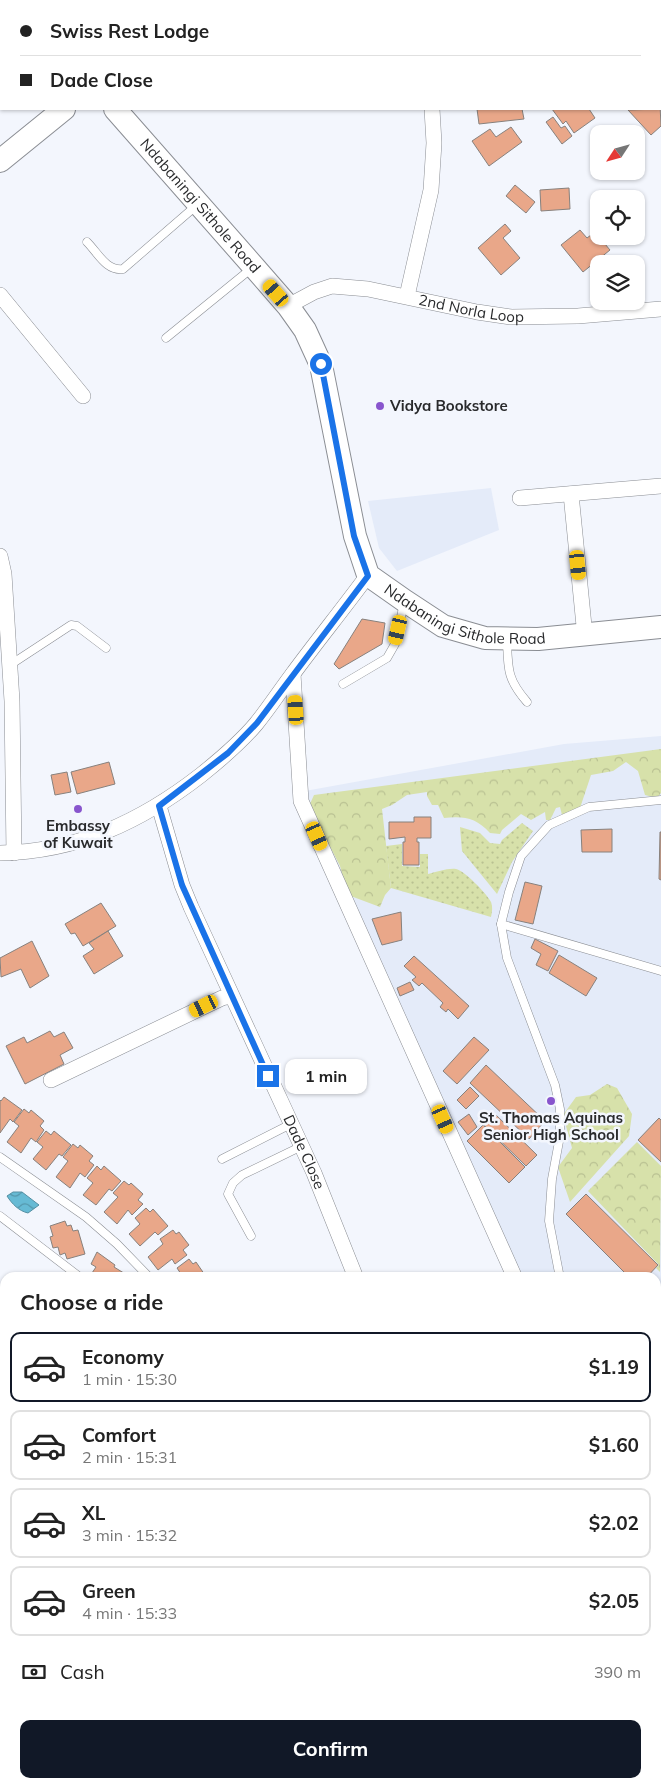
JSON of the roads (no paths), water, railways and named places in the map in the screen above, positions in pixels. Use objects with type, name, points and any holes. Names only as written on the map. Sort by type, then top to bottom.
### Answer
[{"type":"street","points":[[0,162],[63,110]]},
{"type":"street","name":"Ndabaningi Sithole Road","points":[[116,110],[288,306],[305,330],[321,364],[354,536],[368,576],[444,626],[485,638],[538,640],[661,627]]},
{"type":"street","points":[[407,296],[431,190],[434,144],[432,110]]},
{"type":"street","name":"2nd Norla Loop","points":[[288,306],[314,292],[332,286],[368,289],[477,312],[511,317],[578,316],[661,309]]},
{"type":"street","points":[[0,295],[83,396]]},
{"type":"street","points":[[520,498],[661,486]]},
{"type":"street","points":[[571,494],[585,636]]},
{"type":"street","points":[[0,556],[4,574],[12,701],[7,853],[71,844],[110,830],[159,806],[228,753],[257,723],[368,576]]},
{"type":"street","points":[[293,674],[301,801],[511,1272]]},
{"type":"street","name":"Dade Close","points":[[159,806],[182,885],[231,996],[314,1172],[354,1272]]},
{"type":"street","points":[[50,1080],[222,998],[231,996]]},
{"type":"lane","points":[[87,242],[108,267],[114,269],[123,268],[199,204]]},
{"type":"lane","points":[[166,338],[254,267]]},
{"type":"lane","points":[[343,684],[386,658],[395,644],[404,601]]},
{"type":"lane","points":[[10,665],[71,625],[77,626],[106,648]]},
{"type":"lane","points":[[507,639],[508,672],[517,691],[527,702]]},
{"type":"lane","points":[[559,1272],[549,1221],[552,1179],[560,1136],[560,1109],[555,1085],[507,958],[501,924],[509,892],[522,856],[549,825],[588,806],[661,800]]},
{"type":"lane","points":[[501,924],[661,970]]},
{"type":"lane","points":[[222,1159],[291,1124]]},
{"type":"lane","points":[[251,1236],[228,1194],[233,1183],[242,1175],[302,1146]]},
{"type":"lane","points":[[0,1157],[86,1217],[117,1244],[144,1272]]},
{"type":"lane","points":[[0,1216],[73,1272]]},
{"type":"water","points":[[13,1192],[22,1192],[39,1205],[28,1213],[22,1211],[7,1196]]},
{"type":"place","name":"Vidya Bookstore","points":[[380,406]]},
{"type":"place","name":"Embassy of Kuwait","points":[[78,809]]},
{"type":"place","name":"St. Thomas Aquinas Senior High School","points":[[551,1101]]}]
